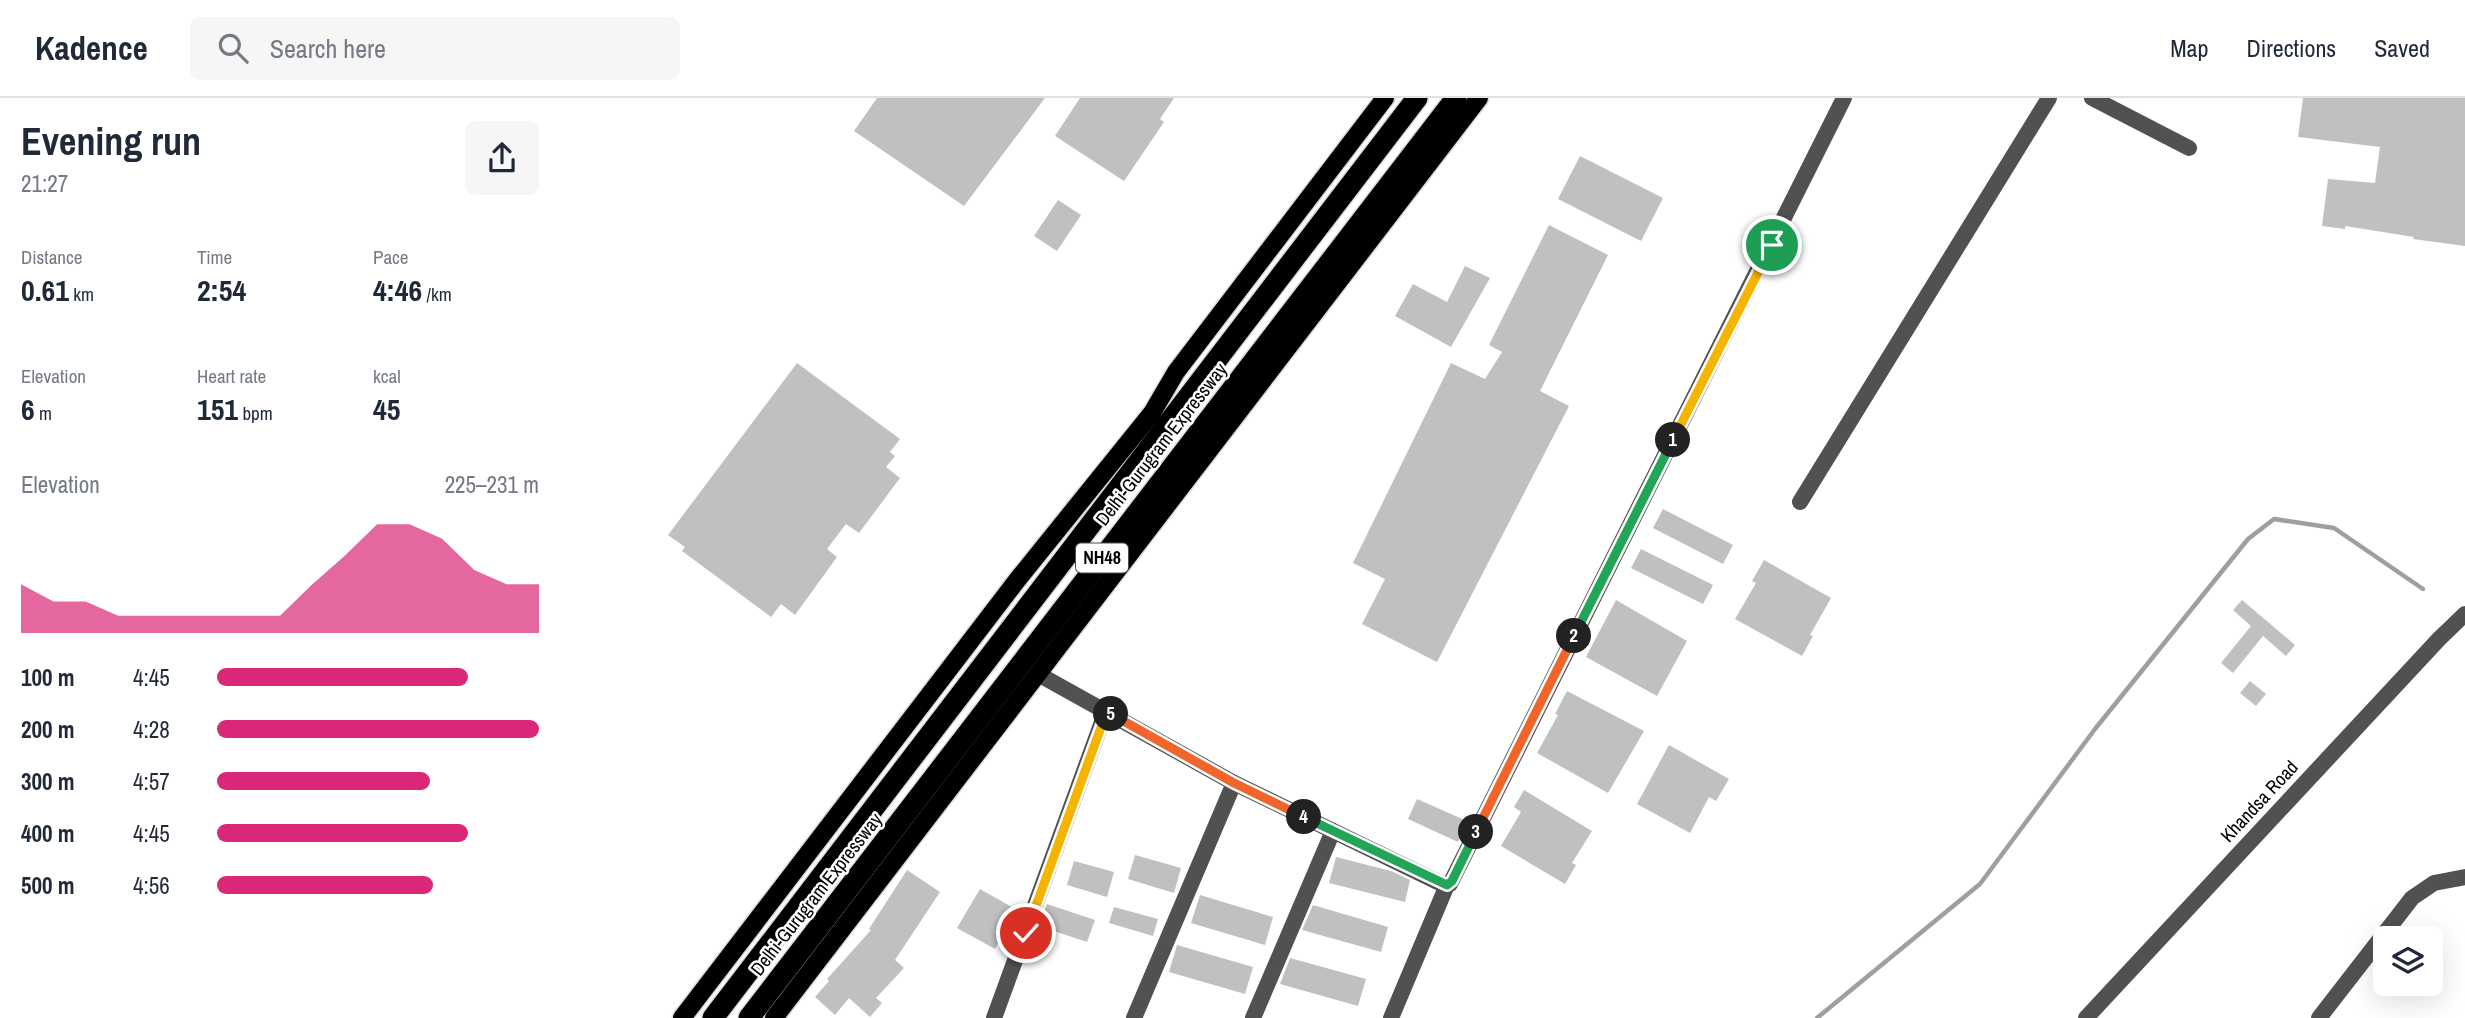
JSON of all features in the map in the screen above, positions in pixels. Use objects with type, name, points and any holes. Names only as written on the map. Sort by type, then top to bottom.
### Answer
[{"type":"highway","name":"Delhi-Gurugram Expressway","points":[[713,1018],[1417,98]]},
{"type":"highway","name":"Delhi-Gurugram Expressway","points":[[749,1018],[1456,98]]},
{"type":"main road","points":[[682,1018],[1018,579],[1152,413],[1176,372],[1385,98]]},
{"type":"main road","points":[[775,1018],[1479,98]]},
{"type":"street","points":[[1391,1018],[1447,885],[1452,881],[1844,98]]},
{"type":"street","points":[[1800,502],[2049,98]]},
{"type":"street","points":[[2092,98],[2189,148]]},
{"type":"street","name":"Khandsa Road","points":[[2086,1018],[2465,614]]},
{"type":"street","points":[[1038,674],[1234,783],[1447,885]]},
{"type":"street","points":[[994,1018],[1107,711]]},
{"type":"street","points":[[1134,1018],[1234,783]]},
{"type":"street","points":[[1253,1018],[1333,831]]},
{"type":"street","points":[[2319,1018],[2412,898],[2434,883],[2465,877]]},
{"type":"building","points":[[877,98],[1045,98],[964,206],[854,131]]},
{"type":"building","points":[[1080,98],[1174,98],[1160,119],[1164,122],[1124,181],[1055,136]]},
{"type":"building","points":[[2303,98],[2465,98],[2465,246],[2345,226],[2345,229],[2322,226],[2328,179],[2375,183],[2380,147],[2298,137]]},
{"type":"building","points":[[1580,156],[1663,198],[1641,241],[1558,199]]},
{"type":"building","points":[[1058,200],[1081,215],[1057,251],[1034,236]]},
{"type":"building","points":[[1549,225],[1608,255],[1540,391],[1569,406],[1437,662],[1362,624],[1385,579],[1353,563],[1451,363],[1485,379],[1502,352],[1489,345]]},
{"type":"building","points":[[1465,266],[1490,278],[1451,347],[1395,316],[1413,284],[1447,302]]},
{"type":"building","points":[[797,363],[900,439],[890,452],[895,456],[886,467],[900,478],[859,533],[846,524],[827,549],[837,557],[795,615],[781,604],[771,617],[682,551],[685,547],[668,535]]},
{"type":"building","points":[[1663,509],[1733,545],[1723,564],[1653,528]]},
{"type":"building","points":[[1641,549],[1713,585],[1703,604],[1631,568]]},
{"type":"building","points":[[1764,560],[1831,598],[1810,635],[1813,636],[1802,656],[1735,619],[1756,583],[1752,581]]},
{"type":"building","points":[[1616,600],[1687,641],[1657,696],[1586,657]]},
{"type":"building","points":[[2242,600],[2295,645],[2286,656],[2263,636],[2233,673],[2221,663],[2251,626],[2233,610]]},
{"type":"building","points":[[2250,681],[2266,694],[2256,706],[2240,693]]},
{"type":"building","points":[[1567,691],[1644,731],[1608,793],[1537,753],[1558,715],[1555,714]]},
{"type":"building","points":[[1669,745],[1729,779],[1716,801],[1709,797],[1690,833],[1637,804]]},
{"type":"building","points":[[1524,790],[1592,831],[1572,863],[1576,865],[1565,884],[1501,846],[1521,812],[1514,807]]},
{"type":"building","points":[[1417,799],[1467,821],[1458,842],[1408,819]]},
{"type":"building","points":[[1135,855],[1181,868],[1174,893],[1128,879]]},
{"type":"building","points":[[1336,857],[1391,871],[1410,880],[1405,902],[1329,883]]},
{"type":"building","points":[[1074,861],[1114,872],[1107,897],[1067,885]]},
{"type":"building","points":[[907,870],[940,892],[895,960],[904,968],[876,998],[882,1003],[870,1017],[849,998],[835,1015],[815,997],[829,981],[827,979],[871,930],[869,929]]},
{"type":"building","points":[[980,889],[1017,910],[995,949],[957,928]]},
{"type":"building","points":[[1200,895],[1273,917],[1265,945],[1191,923]]},
{"type":"building","points":[[1047,904],[1095,920],[1087,942],[1039,926]]},
{"type":"building","points":[[1313,905],[1388,927],[1381,952],[1302,930]]},
{"type":"building","points":[[1114,907],[1158,919],[1153,936],[1109,923]]},
{"type":"building","points":[[1177,945],[1253,967],[1245,994],[1169,972]]},
{"type":"building","points":[[1290,958],[1366,979],[1358,1006],[1280,984]]},
{"type":"waterway","points":[[1817,1018],[1980,884],[2095,729],[2248,539],[2274,519],[2334,528],[2423,589]]},
{"type":"route","points":[[1026,933],[1107,711],[1234,783],[1442,884],[1450,884],[1772,245]]}]
